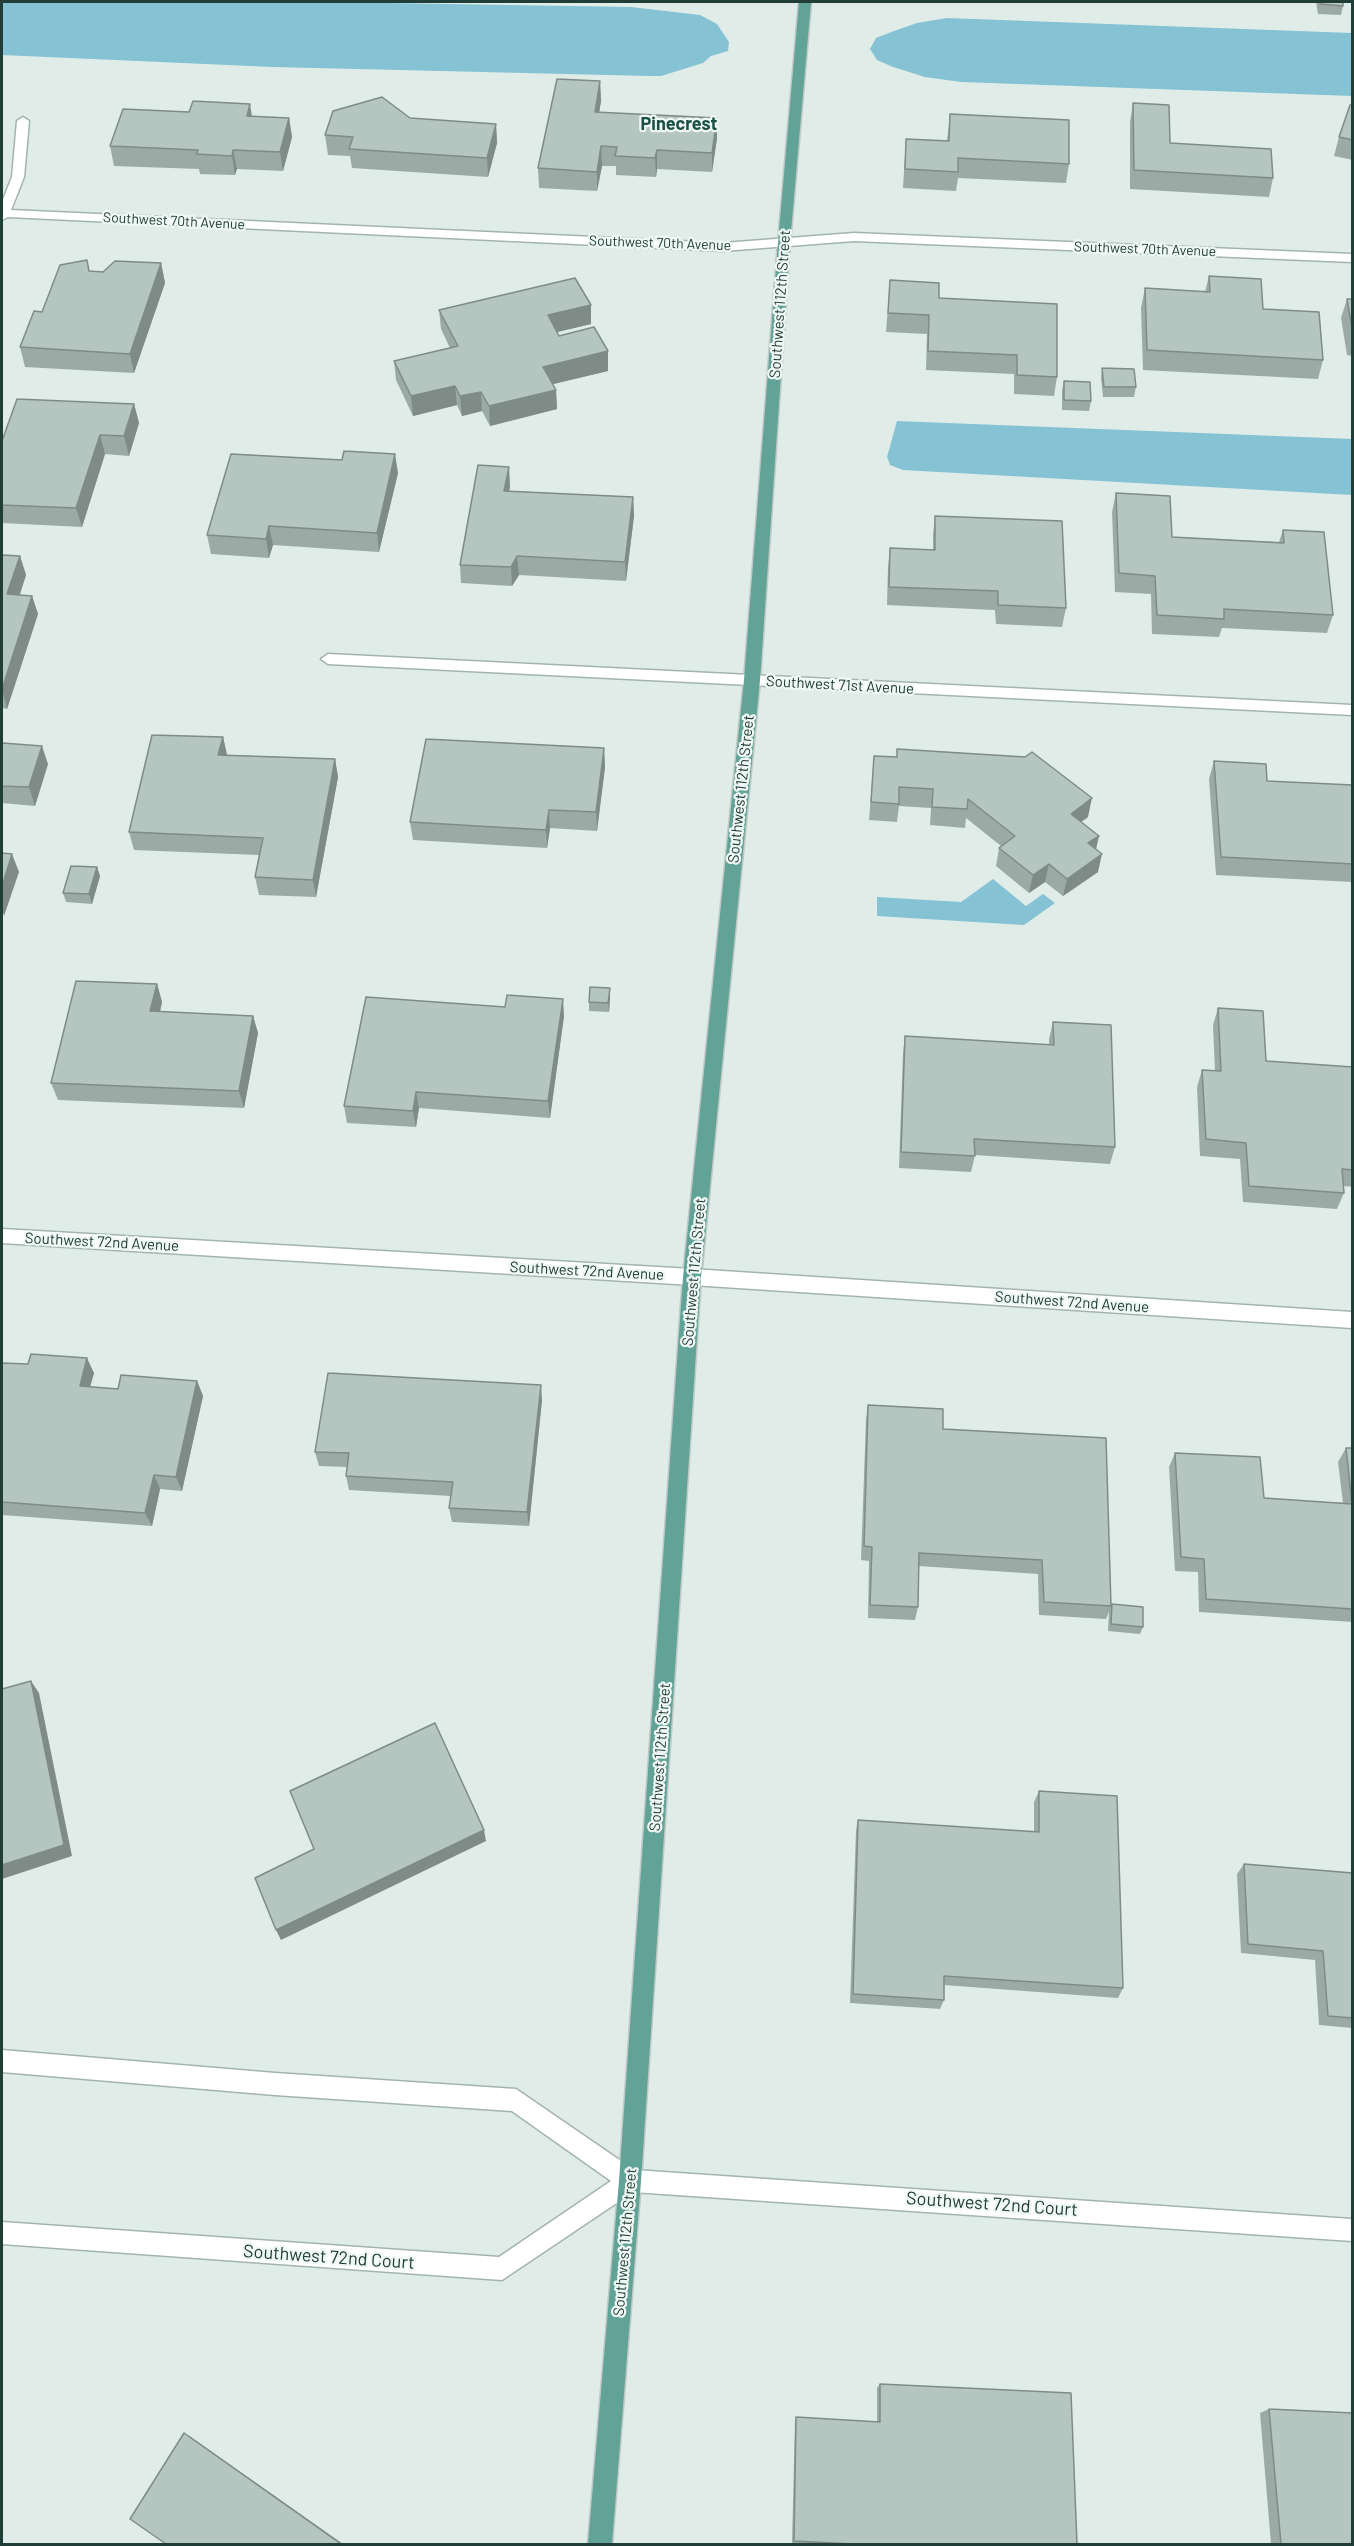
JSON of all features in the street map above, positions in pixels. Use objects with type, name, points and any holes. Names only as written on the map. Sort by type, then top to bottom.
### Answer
[{"type":"main road","name":"Southwest 112th Street","points":[[600,2544],[630,2181],[692,1277],[752,680],[784,243],[805,2]]},
{"type":"street","points":[[2,214],[18,177],[23,120]]},
{"type":"street","name":"Southwest 70th Avenue","points":[[2,214],[723,247],[854,237],[1353,258]]},
{"type":"street","name":"Southwest 71st Avenue","points":[[328,659],[1353,710]]},
{"type":"street","name":"Southwest 72nd Avenue","points":[[2,1236],[692,1277],[1353,1320]]},
{"type":"street","points":[[2,2061],[275,2084],[516,2100],[630,2181]]},
{"type":"street","name":"Southwest 72nd Court","points":[[2,2234],[501,2269],[630,2181],[754,2187],[1353,2230]]},
{"type":"water","points":[[2,2],[328,2],[631,7],[700,15],[717,24],[729,42],[728,51],[711,56],[703,63],[661,76],[273,67],[2,55]]},
{"type":"water","points":[[947,18],[1352,33],[1352,96],[961,82],[925,77],[893,67],[877,60],[870,49],[876,38],[917,23]]},
{"type":"water","points":[[897,421],[1352,439],[1352,495],[903,470],[890,465],[887,457]]},
{"type":"water","points":[[993,879],[1026,906],[1043,894],[1055,903],[1024,925],[877,916],[877,897],[961,902]]},
{"type":"building","points":[[1320,2],[1343,2],[1343,6],[1320,4]]},
{"type":"building","points":[[557,79],[600,81],[595,112],[717,118],[712,153],[657,150],[655,158],[615,156],[617,147],[601,146],[597,172],[538,168]]},
{"type":"building","points":[[382,97],[410,118],[496,124],[487,158],[349,149],[353,137],[325,135],[333,111]]},
{"type":"building","points":[[193,101],[250,104],[247,116],[289,118],[280,152],[233,150],[232,156],[197,154],[198,150],[110,146],[123,109],[189,112]]},
{"type":"building","points":[[1133,103],[1169,105],[1170,143],[1271,149],[1273,178],[1134,170]]},
{"type":"building","points":[[1350,105],[1353,105],[1353,140],[1339,137]]},
{"type":"building","points":[[950,114],[1069,120],[1069,164],[958,158],[958,172],[905,169],[906,139],[949,141]]},
{"type":"building","points":[[87,260],[89,271],[103,272],[115,261],[161,263],[130,354],[20,347],[34,311],[42,312],[60,265]]},
{"type":"building","points":[[1209,276],[1261,279],[1263,309],[1319,312],[1323,360],[1147,350],[1145,288],[1210,292]]},
{"type":"building","points":[[575,278],[591,305],[548,315],[559,336],[594,327],[608,351],[543,367],[556,390],[489,406],[481,392],[460,396],[455,386],[411,396],[394,361],[458,346],[439,310]]},
{"type":"building","points":[[890,280],[939,283],[939,298],[1057,304],[1057,377],[1017,375],[1017,355],[928,351],[929,315],[888,313]]},
{"type":"building","points":[[1347,299],[1353,299],[1353,334]]},
{"type":"building","points":[[1102,368],[1134,369],[1136,387],[1104,387]]},
{"type":"building","points":[[1064,381],[1090,382],[1091,401],[1064,400]]},
{"type":"building","points":[[17,399],[134,404],[124,436],[100,435],[76,508],[2,505],[2,441]]},
{"type":"building","points":[[344,451],[395,454],[377,533],[269,526],[266,539],[207,535],[231,454],[342,460]]},
{"type":"building","points":[[478,465],[509,467],[504,491],[633,497],[625,562],[517,556],[511,567],[460,565]]},
{"type":"building","points":[[1116,493],[1170,496],[1172,537],[1284,543],[1283,530],[1324,532],[1333,615],[1224,609],[1224,619],[1157,615],[1155,576],[1119,573]]},
{"type":"building","points":[[935,516],[1062,521],[1066,608],[998,605],[998,591],[889,587],[890,548],[935,550]]},
{"type":"building","points":[[2,555],[20,556],[7,594],[32,596],[2,689]]},
{"type":"building","points":[[152,735],[223,737],[218,755],[335,759],[313,880],[255,877],[263,838],[129,832]]},
{"type":"building","points":[[426,739],[604,748],[596,812],[549,810],[546,830],[410,822]]},
{"type":"building","points":[[2,743],[42,746],[29,787],[2,786]]},
{"type":"building","points":[[897,749],[1025,757],[1032,752],[1092,798],[1071,814],[1099,836],[1088,843],[1102,854],[1067,879],[1049,864],[1033,875],[999,848],[1015,836],[968,799],[967,809],[932,807],[933,789],[899,787],[899,804],[871,802],[874,756],[897,757]]},
{"type":"building","points":[[1214,761],[1266,764],[1267,781],[1353,785],[1353,864],[1221,857]]},
{"type":"building","points":[[2,853],[12,854],[2,886]]},
{"type":"building","points":[[71,866],[97,867],[89,894],[63,893]]},
{"type":"building","points":[[76,981],[157,984],[150,1011],[253,1016],[239,1091],[51,1083]]},
{"type":"building","points":[[590,987],[610,988],[608,1003],[589,1002]]},
{"type":"building","points":[[507,995],[563,999],[548,1101],[416,1092],[413,1111],[344,1106],[366,997],[505,1007]]},
{"type":"building","points":[[1218,1008],[1263,1011],[1266,1061],[1353,1067],[1353,1170],[1342,1169],[1344,1193],[1249,1186],[1246,1143],[1206,1139],[1202,1070],[1221,1071]]},
{"type":"building","points":[[1053,1022],[1111,1025],[1115,1147],[974,1139],[975,1156],[901,1152],[905,1036],[1054,1045]]},
{"type":"building","points":[[31,1354],[87,1358],[80,1386],[118,1389],[121,1375],[197,1381],[176,1477],[154,1475],[145,1513],[2,1502],[2,1363],[28,1364]]},
{"type":"building","points":[[328,1373],[541,1385],[527,1512],[449,1508],[453,1482],[346,1476],[349,1453],[315,1452]]},
{"type":"building","points":[[868,1405],[943,1409],[943,1429],[1106,1438],[1111,1606],[1044,1602],[1042,1560],[919,1553],[918,1607],[870,1605],[872,1547],[864,1546]]},
{"type":"building","points":[[1346,1448],[1353,1448],[1353,1609],[1206,1599],[1204,1559],[1181,1557],[1175,1453],[1260,1457],[1264,1498],[1352,1504]]},
{"type":"building","points":[[1112,1604],[1143,1607],[1143,1627],[1111,1624]]},
{"type":"building","points":[[31,1681],[64,1845],[2,1865],[2,1689]]},
{"type":"building","points":[[435,1723],[484,1830],[276,1930],[255,1878],[314,1849],[290,1791]]},
{"type":"building","points":[[1039,1791],[1117,1796],[1123,1988],[944,1976],[944,2000],[853,1994],[858,1820],[1039,1832]]},
{"type":"building","points":[[1244,1864],[1353,1873],[1353,2018],[1328,2016],[1323,1951],[1248,1944]]},
{"type":"building","points":[[880,2384],[1071,2393],[1077,2544],[853,2544],[794,2541],[796,2417],[880,2422]]},
{"type":"building","points":[[1269,2409],[1353,2413],[1353,2544],[1281,2544]]},
{"type":"building","points":[[184,2433],[341,2544],[166,2544],[130,2519]]},
{"type":"district","name":"Pinecrest","points":[[679,124]]}]
